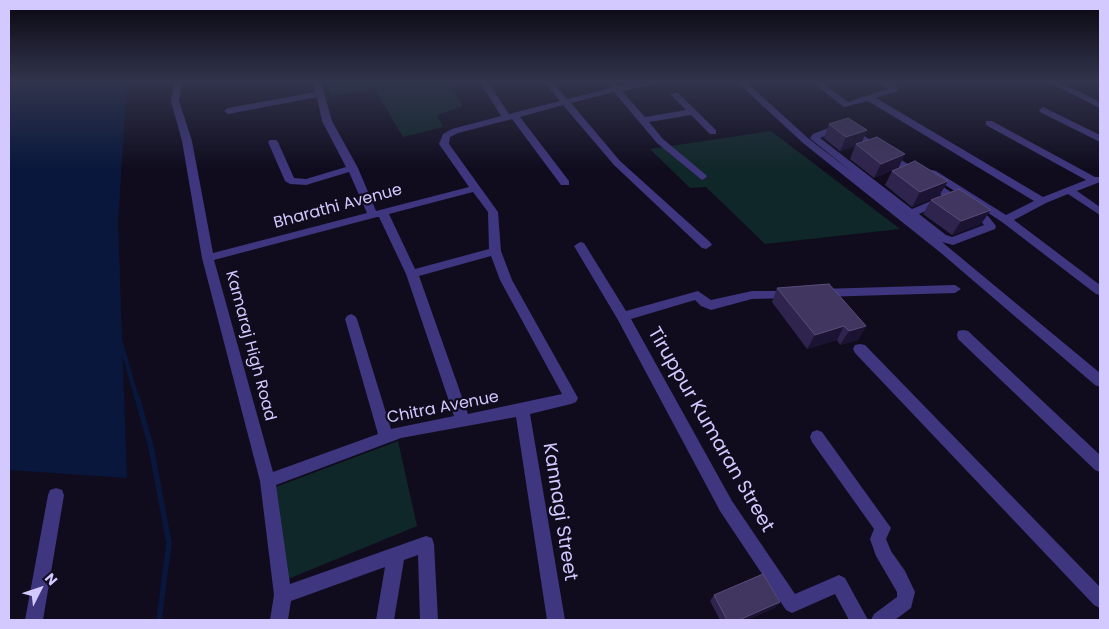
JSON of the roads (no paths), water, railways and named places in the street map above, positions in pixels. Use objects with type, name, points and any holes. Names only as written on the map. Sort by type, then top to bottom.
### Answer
[{"type":"street","name":"Kamaraj High Road","points":[[178,111],[187,141],[208,258],[268,481],[283,595],[279,620]]},
{"type":"street","points":[[324,111],[326,122],[412,274],[463,421]]},
{"type":"street","points":[[507,111],[565,183]]},
{"type":"street","points":[[412,274],[495,251],[494,212],[444,144],[446,136],[533,111]]},
{"type":"street","points":[[572,111],[617,163],[706,245]]},
{"type":"street","points":[[636,111],[660,141],[702,177]]},
{"type":"street","points":[[781,111],[878,182],[907,215],[942,238],[951,242],[991,226],[988,220],[955,194],[862,130]]},
{"type":"street","points":[[892,111],[1042,201]]},
{"type":"street","points":[[1046,111],[1100,139]]},
{"type":"street","points":[[643,120],[693,112],[713,132]]},
{"type":"street","points":[[989,122],[1097,179]]},
{"type":"street","points":[[1100,291],[1006,220],[906,171],[873,145],[844,126],[816,136],[816,140],[843,156],[907,215],[1100,382]]},
{"type":"street","points":[[273,142],[290,181],[306,182],[353,168]]},
{"type":"street","points":[[843,156],[873,145]]},
{"type":"street","points":[[1006,220],[1042,201],[1097,179]]},
{"type":"street","name":"Bharathi Avenue","points":[[208,258],[476,188]]},
{"type":"street","points":[[1069,190],[1100,212]]},
{"type":"street","points":[[907,215],[955,194]]},
{"type":"street","name":"Tiruppur Kumaran Street","points":[[580,246],[622,317],[726,506],[792,604],[839,584],[860,620]]},
{"type":"street","name":"Chitra Avenue","points":[[268,481],[386,436],[522,410],[572,398],[506,280],[495,251]]},
{"type":"street","points":[[622,317],[698,295],[705,303],[711,305],[752,295],[954,289]]},
{"type":"street","points":[[352,319],[386,436]]},
{"type":"street","points":[[963,335],[1100,465]]},
{"type":"street","points":[[860,349],[1100,599]]},
{"type":"street","name":"Kannagi Street","points":[[522,410],[556,620]]},
{"type":"street","points":[[817,437],[883,528],[878,539],[884,556],[899,577],[906,592],[905,602],[880,620]]},
{"type":"street","points":[[34,620],[56,495]]},
{"type":"street","points":[[283,595],[426,544],[429,620]]},
{"type":"street","points":[[385,620],[396,555]]},
{"type":"water","points":[[9,111],[125,111],[118,223],[127,478],[9,470]]},
{"type":"waterway","points":[[121,343],[137,399]]},
{"type":"waterway","points":[[137,397],[151,447],[169,543],[159,620]]}]
